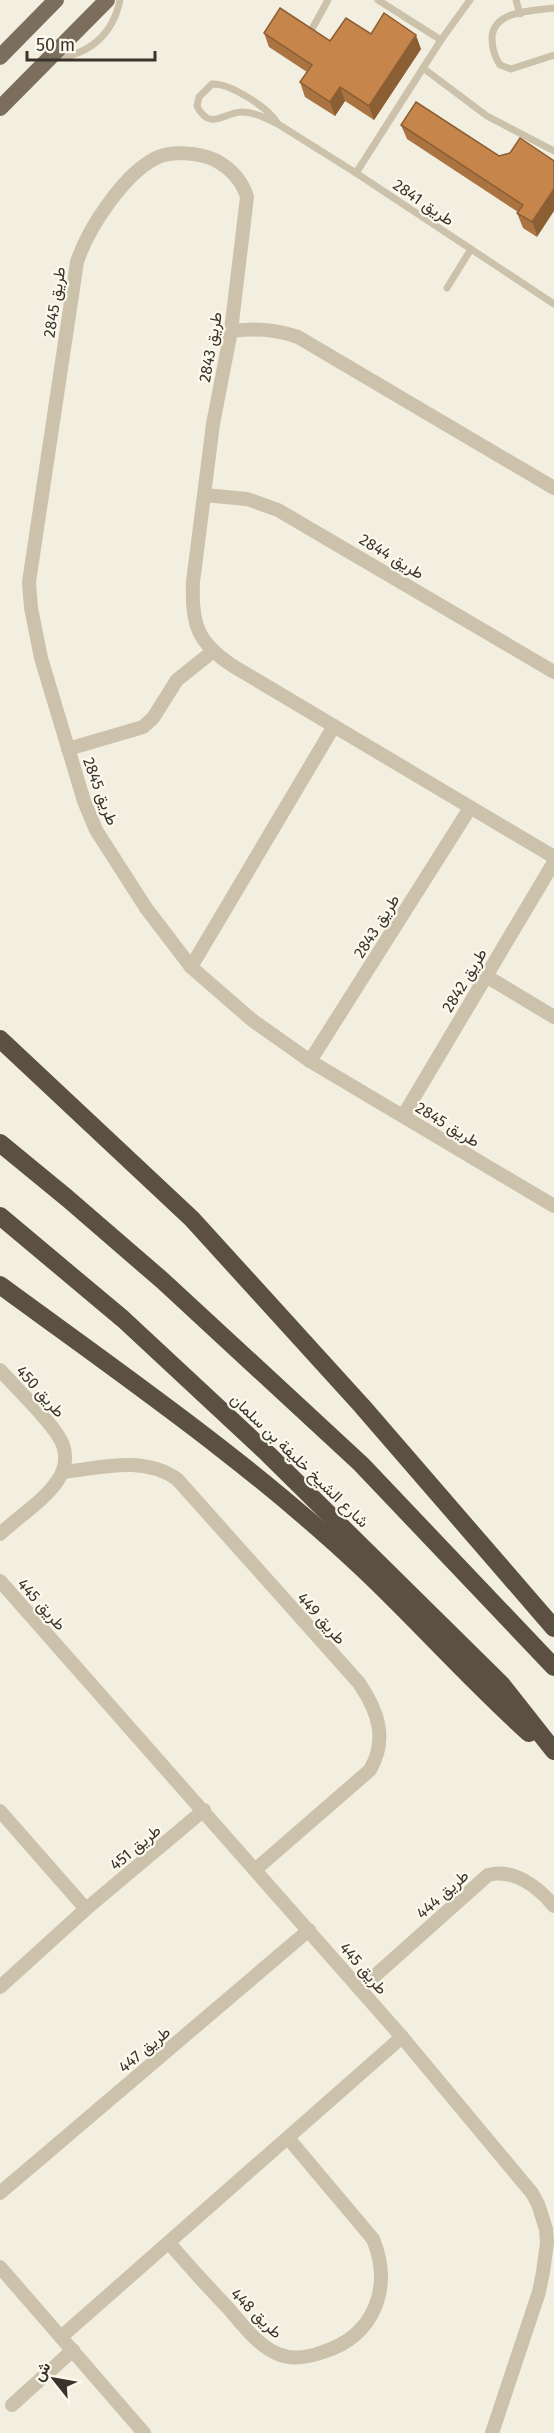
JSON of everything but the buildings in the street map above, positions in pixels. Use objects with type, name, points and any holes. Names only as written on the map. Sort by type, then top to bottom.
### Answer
[{"type":"highway","points":[[0,1039],[192,1219],[363,1407],[554,1628]]},
{"type":"highway","points":[[0,1143],[67,1197],[163,1281],[361,1464],[554,1667]]},
{"type":"highway","name":"شارع الشيخ خليفة بن سلمان","points":[[0,1216],[123,1319],[268,1454],[502,1685],[554,1753]]},
{"type":"highway","points":[[0,1285],[228,1452],[364,1570],[487,1695],[554,1753]]},
{"type":"main road","points":[[0,57],[56,0]]},
{"type":"main road","points":[[0,108],[107,0]]},
{"type":"street","name":"طريق 2843","points":[[123,186],[140,169],[158,157],[175,154],[209,157],[225,165],[238,178],[244,186],[247,197],[231,331],[213,424],[204,495],[192,607],[200,634],[212,652],[554,857]]},
{"type":"street","name":"طريق 2845","points":[[123,186],[89,233],[77,262],[29,582],[40,658],[84,801],[96,830],[146,908],[191,967],[252,1020],[310,1061],[554,1206]]},
{"type":"street","points":[[231,331],[267,329],[298,337],[554,488]]},
{"type":"street","name":"طريق 2844","points":[[204,495],[247,499],[278,510],[554,670]]},
{"type":"street","points":[[68,749],[143,727],[153,718],[177,680],[212,652]]},
{"type":"street","points":[[191,967],[334,726]]},
{"type":"street","name":"طريق 2843","points":[[310,1061],[470,808]]},
{"type":"street","name":"طريق 2842","points":[[403,1116],[554,862]]},
{"type":"street","points":[[486,976],[554,1017]]},
{"type":"street","name":"طريق 450","points":[[0,1370],[57,1434],[65,1452],[63,1472]]},
{"type":"street","name":"طريق 449","points":[[63,1472],[136,1464],[158,1468],[177,1479],[359,1683],[372,1705],[380,1728],[380,1739],[379,1750],[370,1770],[256,1869]]},
{"type":"street","points":[[0,1534],[52,1488],[63,1472]]},
{"type":"street","name":"طريق 445","points":[[0,1581],[256,1869],[402,2037],[532,2193],[546,2229],[547,2244],[539,2292],[492,2433]]},
{"type":"street","name":"طريق 451","points":[[0,1987],[86,1909],[204,1810]]},
{"type":"street","points":[[0,1811],[86,1909]]},
{"type":"street","name":"طريق 444","points":[[360,1989],[488,1875],[496,1873],[518,1877],[547,1897],[554,1906]]},
{"type":"street","name":"طريق 447","points":[[0,2193],[309,1930]]},
{"type":"street","points":[[61,2337],[402,2037]]},
{"type":"street","name":"طريق 448","points":[[169,2243],[252,2335],[279,2355],[312,2356],[340,2347],[361,2332],[377,2302],[379,2255],[373,2239],[288,2138]]},
{"type":"street","points":[[0,2267],[144,2433]]},
{"type":"street","points":[[539,2292],[554,2297]]},
{"type":"street","points":[[12,2405],[73,2350]]},
{"type":"lane","points":[[51,58],[78,53],[102,38],[117,14],[120,0]]},
{"type":"lane","points":[[312,29],[328,0]]},
{"type":"lane","points":[[378,0],[441,40]]},
{"type":"lane","points":[[516,0],[520,14]]},
{"type":"lane","points":[[356,173],[467,1]]},
{"type":"lane","points":[[554,8],[504,17],[497,22],[492,31],[492,46],[500,65],[512,69],[554,55]]},
{"type":"lane","points":[[423,68],[487,116],[554,151]]},
{"type":"lane","points":[[212,84],[221,84],[232,88],[270,113],[278,124],[255,114],[241,112],[213,120],[200,112],[197,106],[199,97],[212,84]]},
{"type":"lane","name":"طريق 2841","points":[[278,124],[554,304]]},
{"type":"lane","points":[[447,288],[471,249]]}]
